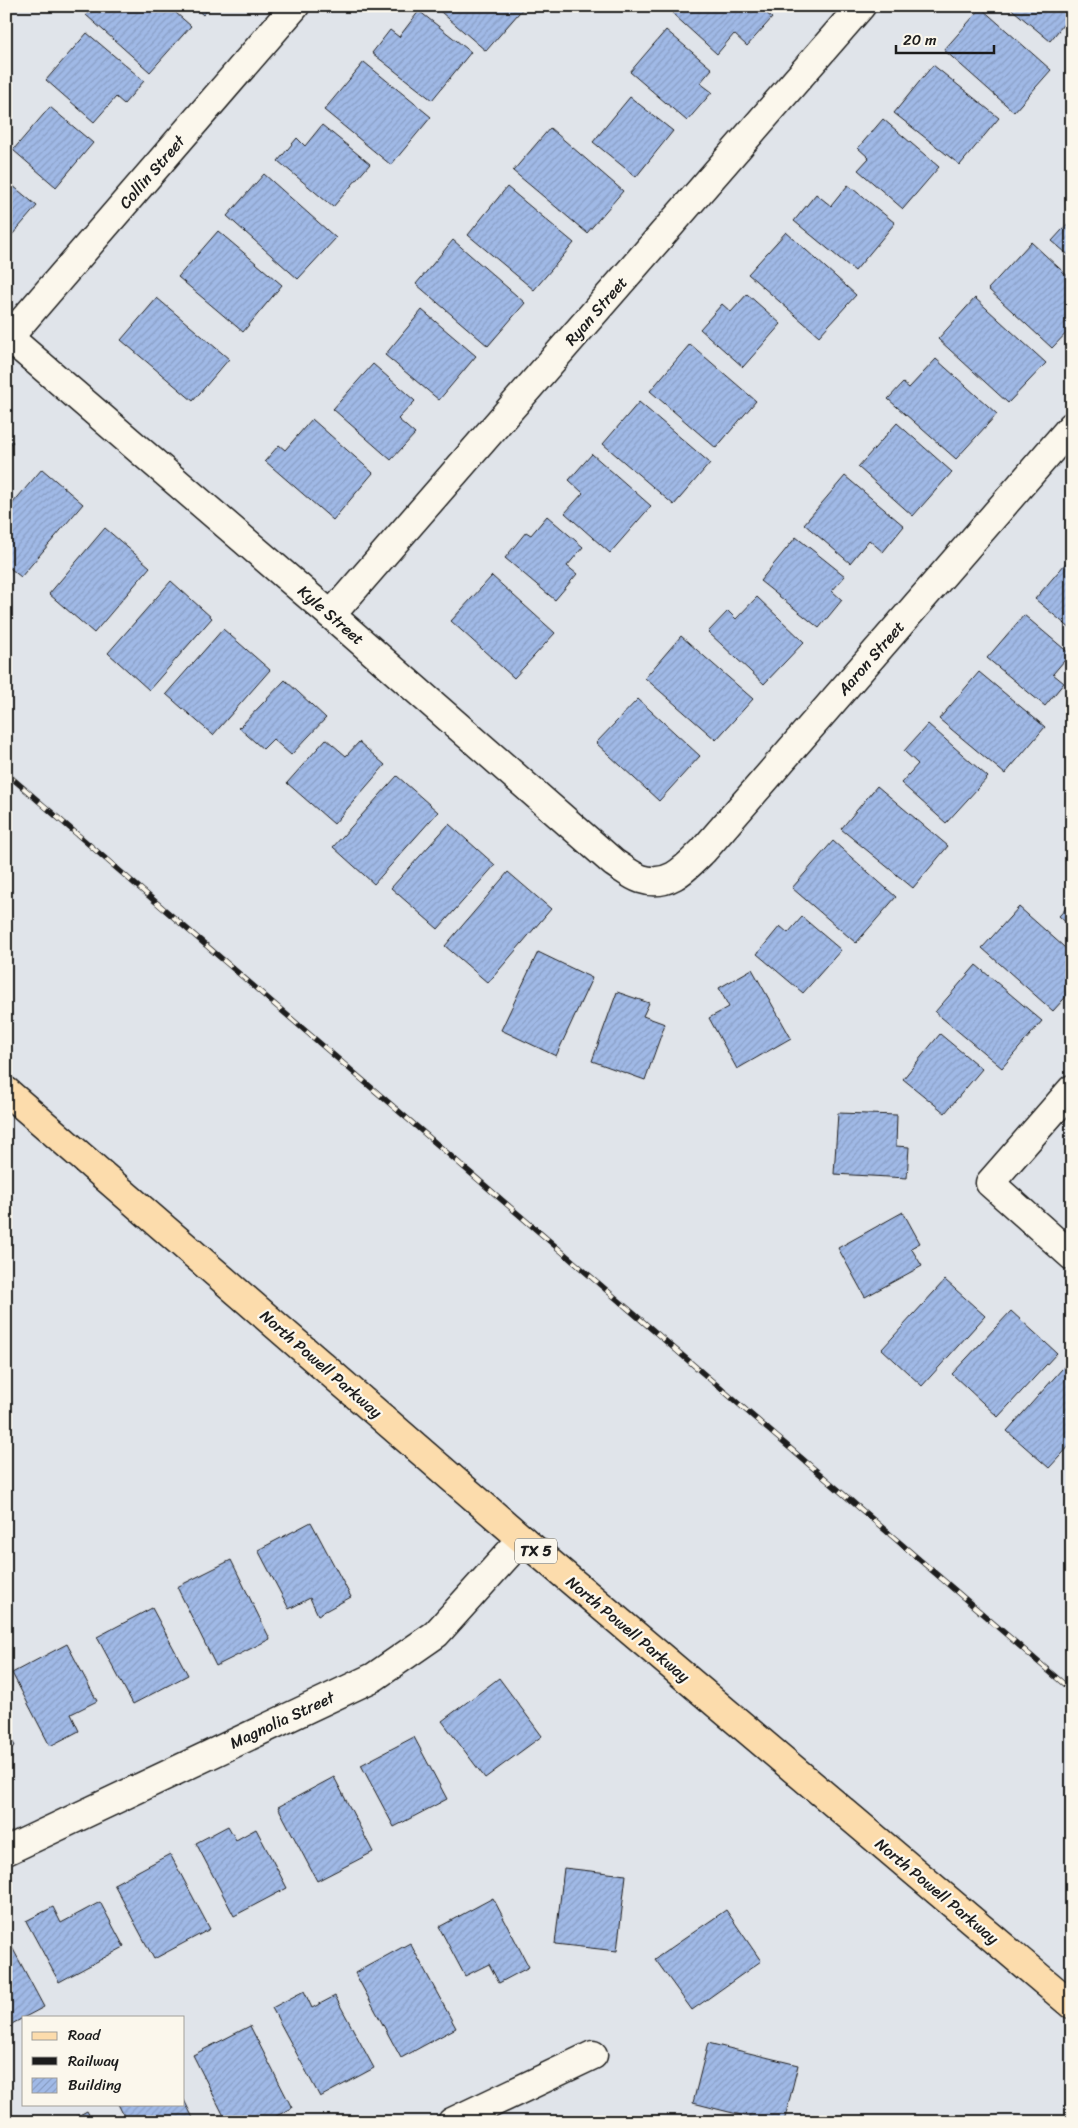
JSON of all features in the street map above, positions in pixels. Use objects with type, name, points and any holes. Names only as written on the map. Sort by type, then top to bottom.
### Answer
[{"type":"main road","name":"North Powell Parkway","points":[[6,1091],[522,1539],[1072,2005]]},
{"type":"street","name":"Collin Street","points":[[8,336],[295,6]]},
{"type":"street","name":"Ryan Street","points":[[331,615],[861,6]]},
{"type":"street","name":"Kyle Street","points":[[8,336],[614,863],[641,879],[663,882]]},
{"type":"street","name":"Aaron Street","points":[[663,882],[684,870],[703,852],[1072,426]]},
{"type":"street","points":[[1072,1089],[990,1183],[1072,1256]]},
{"type":"street","name":"Magnolia Street","points":[[6,1851],[374,1677],[436,1634],[522,1539]]},
{"type":"street","points":[[452,2122],[593,2055]]},
{"type":"building","points":[[93,6],[168,6],[191,26],[150,72],[86,15]]},
{"type":"building","points":[[193,6],[211,6],[203,15]]},
{"type":"building","points":[[434,6],[525,6],[486,51]]},
{"type":"building","points":[[680,6],[758,6],[772,18],[747,46],[734,34],[717,54],[673,14]]},
{"type":"building","points":[[1008,6],[1072,6],[1072,14],[1050,41]]},
{"type":"building","points":[[981,8],[1051,70],[1014,112],[944,50]]},
{"type":"building","points":[[419,11],[471,52],[432,100],[372,53],[390,30],[399,37]]},
{"type":"building","points":[[666,30],[712,69],[700,83],[712,92],[687,121],[630,72]]},
{"type":"building","points":[[87,33],[144,81],[124,104],[116,97],[94,122],[46,80]]},
{"type":"building","points":[[364,62],[431,117],[391,165],[324,110]]},
{"type":"building","points":[[933,65],[999,118],[960,165],[894,113]]},
{"type":"building","points":[[630,97],[673,131],[636,177],[593,142]]},
{"type":"building","points":[[50,107],[93,143],[56,187],[13,150]]},
{"type":"building","points":[[883,119],[939,167],[903,209],[858,170],[869,158],[858,148]]},
{"type":"building","points":[[322,125],[370,164],[333,207],[278,161],[297,138],[305,146]]},
{"type":"building","points":[[550,128],[623,191],[587,233],[513,171]]},
{"type":"building","points":[[264,174],[336,238],[298,279],[227,216]]},
{"type":"building","points":[[6,180],[37,206],[6,242]]},
{"type":"building","points":[[848,185],[895,223],[855,271],[794,221],[816,194],[831,206]]},
{"type":"building","points":[[507,187],[574,243],[534,290],[468,235]]},
{"type":"building","points":[[1072,219],[1072,258],[1052,241]]},
{"type":"building","points":[[218,231],[282,285],[243,332],[178,277]]},
{"type":"building","points":[[786,232],[856,295],[819,336],[748,274]]},
{"type":"building","points":[[453,240],[525,303],[488,346],[416,284]]},
{"type":"building","points":[[1031,242],[1072,280],[1072,327],[1052,348],[988,289]]},
{"type":"building","points":[[747,294],[781,324],[743,367],[700,329],[722,304],[731,312]]},
{"type":"building","points":[[157,298],[229,359],[193,401],[121,340]]},
{"type":"building","points":[[975,298],[1046,363],[1008,403],[938,339]]},
{"type":"building","points":[[422,310],[476,356],[439,400],[385,355]]},
{"type":"building","points":[[690,344],[756,401],[716,448],[650,391]]},
{"type":"building","points":[[936,359],[997,414],[956,459],[888,399],[903,383],[909,388]]},
{"type":"building","points":[[373,364],[415,401],[398,419],[415,434],[391,460],[333,409]]},
{"type":"building","points":[[639,402],[710,463],[674,505],[603,444]]},
{"type":"building","points":[[312,419],[373,473],[333,520],[265,461],[279,445],[285,450]]},
{"type":"building","points":[[897,423],[952,472],[913,516],[858,467]]},
{"type":"building","points":[[6,436],[13,442],[6,449]]},
{"type":"building","points":[[592,454],[651,506],[610,553],[565,513],[583,493],[569,480]]},
{"type":"building","points":[[42,469],[83,504],[21,577],[6,565],[6,511]]},
{"type":"building","points":[[845,476],[904,526],[883,552],[869,540],[850,563],[804,524]]},
{"type":"building","points":[[547,516],[583,547],[567,566],[577,574],[555,600],[505,558],[526,532],[531,535]]},
{"type":"building","points":[[105,528],[150,567],[94,633],[49,594]]},
{"type":"building","points":[[796,537],[845,576],[832,591],[842,600],[819,628],[760,581]]},
{"type":"building","points":[[1072,558],[1072,630],[1035,599]]},
{"type":"building","points":[[492,576],[555,633],[514,678],[451,621]]},
{"type":"building","points":[[171,581],[212,618],[149,690],[108,653]]},
{"type":"building","points":[[757,597],[804,642],[764,684],[708,632],[728,611],[736,619]]},
{"type":"building","points":[[1024,615],[1070,654],[1053,674],[1064,683],[1045,706],[987,658]]},
{"type":"building","points":[[223,629],[270,670],[213,735],[166,694]]},
{"type":"building","points":[[681,636],[753,699],[716,740],[645,678]]},
{"type":"building","points":[[979,672],[1045,727],[1005,774],[939,719]]},
{"type":"building","points":[[285,680],[326,718],[291,755],[273,739],[263,749],[239,728]]},
{"type":"building","points":[[638,699],[700,756],[659,801],[596,743]]},
{"type":"building","points":[[928,724],[988,777],[946,823],[901,783],[918,764],[904,751]]},
{"type":"building","points":[[326,739],[346,756],[359,742],[385,765],[334,824],[287,783]]},
{"type":"building","points":[[397,776],[438,812],[374,884],[333,847]]},
{"type":"building","points":[[877,786],[948,846],[913,888],[841,829]]},
{"type":"building","points":[[449,824],[495,865],[438,929],[391,888]]},
{"type":"building","points":[[833,841],[896,897],[856,943],[792,888]]},
{"type":"building","points":[[508,872],[551,909],[488,983],[445,946]]},
{"type":"building","points":[[1072,902],[1072,928],[1059,916]]},
{"type":"building","points":[[1019,907],[1072,954],[1072,990],[1053,1011],[982,948]]},
{"type":"building","points":[[802,917],[841,950],[803,993],[757,954],[780,926],[788,933]]},
{"type":"building","points":[[538,952],[592,978],[556,1056],[501,1030]]},
{"type":"building","points":[[976,965],[1042,1021],[1002,1068],[935,1012]]},
{"type":"building","points":[[752,969],[791,1038],[737,1069],[709,1018],[729,1007],[719,988]]},
{"type":"building","points":[[617,992],[649,1003],[643,1016],[665,1024],[645,1080],[592,1061]]},
{"type":"building","points":[[940,1034],[982,1069],[945,1113],[903,1079]]},
{"type":"building","points":[[838,1113],[897,1115],[896,1146],[909,1147],[907,1178],[834,1174]]},
{"type":"building","points":[[903,1212],[920,1243],[911,1248],[922,1266],[865,1297],[838,1248]]},
{"type":"building","points":[[945,1280],[985,1316],[922,1386],[882,1349]]},
{"type":"building","points":[[1011,1311],[1057,1353],[998,1417],[952,1374]]},
{"type":"building","points":[[1070,1360],[1072,1443],[1049,1468],[1007,1431]]},
{"type":"building","points":[[311,1522],[351,1597],[318,1615],[310,1598],[289,1609],[258,1550]]},
{"type":"building","points":[[231,1560],[270,1639],[216,1666],[177,1587]]},
{"type":"building","points":[[152,1608],[188,1675],[133,1704],[97,1637]]},
{"type":"building","points":[[67,1644],[97,1701],[71,1714],[79,1731],[50,1746],[12,1673]]},
{"type":"building","points":[[499,1678],[542,1736],[485,1778],[442,1721]]},
{"type":"building","points":[[6,1729],[15,1746],[6,1750]]},
{"type":"building","points":[[414,1737],[447,1799],[394,1827],[361,1765]]},
{"type":"building","points":[[334,1777],[373,1852],[317,1881],[278,1807]]},
{"type":"building","points":[[228,1826],[236,1840],[256,1829],[287,1888],[234,1916],[196,1843]]},
{"type":"building","points":[[170,1854],[210,1929],[154,1959],[114,1884]]},
{"type":"building","points":[[564,1868],[626,1875],[617,1951],[555,1944]]},
{"type":"building","points":[[493,1898],[529,1967],[499,1983],[489,1964],[465,1976],[439,1927]]},
{"type":"building","points":[[100,1902],[124,1947],[59,1982],[26,1921],[53,1907],[61,1923]]},
{"type":"building","points":[[726,1910],[761,1961],[692,2010],[655,1959]]},
{"type":"building","points":[[6,1936],[44,2007],[27,2016],[22,2016],[22,2019],[6,2027]]},
{"type":"building","points":[[410,1943],[456,2028],[401,2058],[355,1973]]},
{"type":"building","points":[[304,1991],[312,2008],[335,1996],[374,2068],[320,2097],[272,2008]]},
{"type":"building","points":[[250,2026],[292,2108],[265,2122],[227,2122],[193,2055]]},
{"type":"building","points":[[708,2043],[798,2065],[784,2122],[769,2122],[693,2103]]},
{"type":"building","points":[[185,2102],[195,2122],[127,2122],[119,2106],[185,2106]]},
{"type":"building","points":[[87,2111],[93,2122],[67,2122]]},
{"type":"railway","points":[[6,773],[1072,1691]]}]
